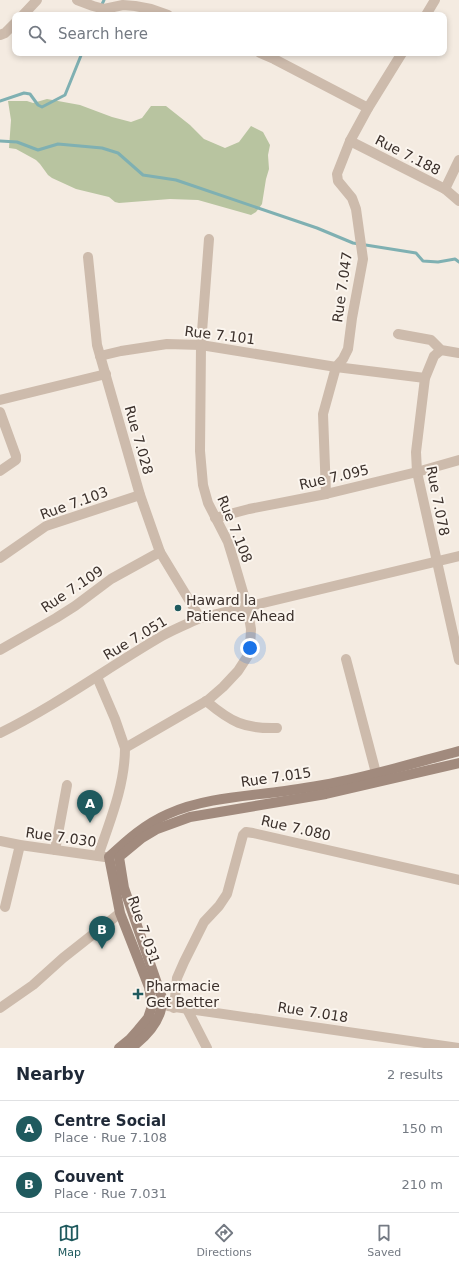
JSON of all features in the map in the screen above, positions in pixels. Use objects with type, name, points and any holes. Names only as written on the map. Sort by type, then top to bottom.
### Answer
[{"type":"main road","name":"Rue 7.015","points":[[114,857],[128,839],[167,814],[181,809],[222,799],[324,784],[376,773],[459,751]]},
{"type":"main road","name":"Rue 7.015","points":[[114,857],[156,829],[190,817],[326,794],[459,763]]},
{"type":"main road","name":"Rue 7.031","points":[[114,857],[120,913],[149,987],[152,1006],[148,1018],[130,1039],[119,1048]]},
{"type":"main road","name":"Rue 7.031","points":[[114,857],[162,998],[162,1005]]},
{"type":"main road","points":[[131,1048],[139,1042],[157,1021],[162,1005]]},
{"type":"street","points":[[27,12],[37,0]]},
{"type":"street","points":[[77,0],[104,9],[123,5],[151,9],[160,12]]},
{"type":"street","points":[[428,12],[435,0]]},
{"type":"street","points":[[0,35],[12,26]]},
{"type":"street","points":[[267,56],[368,108]]},
{"type":"street","name":"Rue 7.047","points":[[326,494],[323,414],[336,367],[343,359],[348,349],[363,259],[356,209],[352,198],[338,181],[337,174],[350,141],[368,108],[400,56]]},
{"type":"street","name":"Rue 7.188","points":[[350,141],[445,190],[459,160]]},
{"type":"street","points":[[445,190],[459,201]]},
{"type":"street","name":"Rue 7.108","points":[[124,748],[206,701],[223,687],[238,671],[249,654],[251,629],[247,606],[228,542],[208,503],[203,485],[200,452],[201,344],[209,239]]},
{"type":"street","name":"Rue 7.028","points":[[88,257],[97,345],[140,495],[160,552],[200,618]]},
{"type":"street","points":[[398,334],[431,340],[441,350],[459,353]]},
{"type":"street","name":"Rue 7.101","points":[[100,356],[126,350],[167,344],[201,344],[336,367],[425,378]]},
{"type":"street","name":"Rue 7.078","points":[[441,350],[434,356],[425,378],[416,452],[417,472],[458,656]]},
{"type":"street","points":[[0,400],[106,374]]},
{"type":"street","points":[[0,412],[16,456],[16,460],[0,471]]},
{"type":"street","name":"Rue 7.095","points":[[215,518],[248,509],[326,494],[417,472],[459,460]]},
{"type":"street","name":"Rue 7.103","points":[[0,558],[46,526],[140,495]]},
{"type":"street","name":"Rue 7.109","points":[[0,650],[75,606],[111,579],[160,552]]},
{"type":"street","name":"Rue 7.051","points":[[0,733],[32,717],[163,636],[200,618],[459,556]]},
{"type":"street","points":[[346,658],[376,773]]},
{"type":"street","points":[[97,677],[115,719],[124,748],[125,762],[120,788],[98,856]]},
{"type":"street","points":[[206,701],[220,713],[236,723],[261,729],[277,728]]},
{"type":"street","points":[[55,850],[67,785]]},
{"type":"street","name":"Rue 7.080","points":[[174,1008],[177,978],[204,922],[219,906],[226,894],[243,835],[246,832],[459,880]]},
{"type":"street","name":"Rue 7.030","points":[[0,841],[55,850],[114,857]]},
{"type":"street","points":[[5,907],[20,845]]},
{"type":"street","points":[[0,1008],[33,985],[63,958],[120,913]]},
{"type":"street","name":"Rue 7.018","points":[[162,1005],[187,1010],[276,1021],[393,1043],[459,1048]]},
{"type":"street","points":[[187,1010],[207,1048]]},
{"type":"green space","points":[[47,99],[80,105],[112,117],[131,122],[142,118],[151,106],[166,106],[190,125],[204,139],[225,148],[239,142],[251,126],[263,132],[270,145],[268,155],[269,169],[262,204],[256,212],[251,215],[198,200],[170,199],[119,203],[115,202],[109,197],[76,189],[52,178],[36,160],[16,149],[9,148],[11,120],[8,101],[27,101],[33,103]]},
{"type":"waterway","points":[[98,12],[104,0]]},
{"type":"waterway","points":[[0,101],[24,93],[30,94],[38,105],[42,107],[65,95],[81,56]]},
{"type":"waterway","points":[[0,141],[17,142],[38,150],[58,144],[102,148],[118,153],[143,175],[176,180],[317,228],[353,243],[416,253],[423,261],[438,262],[455,259],[459,262]]},
{"type":"place","name":"Haward la Patience Ahead","points":[[178,608]]},
{"type":"place","name":"Centre Social","points":[[90,823]]},
{"type":"place","name":"Couvent","points":[[102,949]]},
{"type":"place","name":"Pharmacie Get Better","points":[[138,994]]}]
